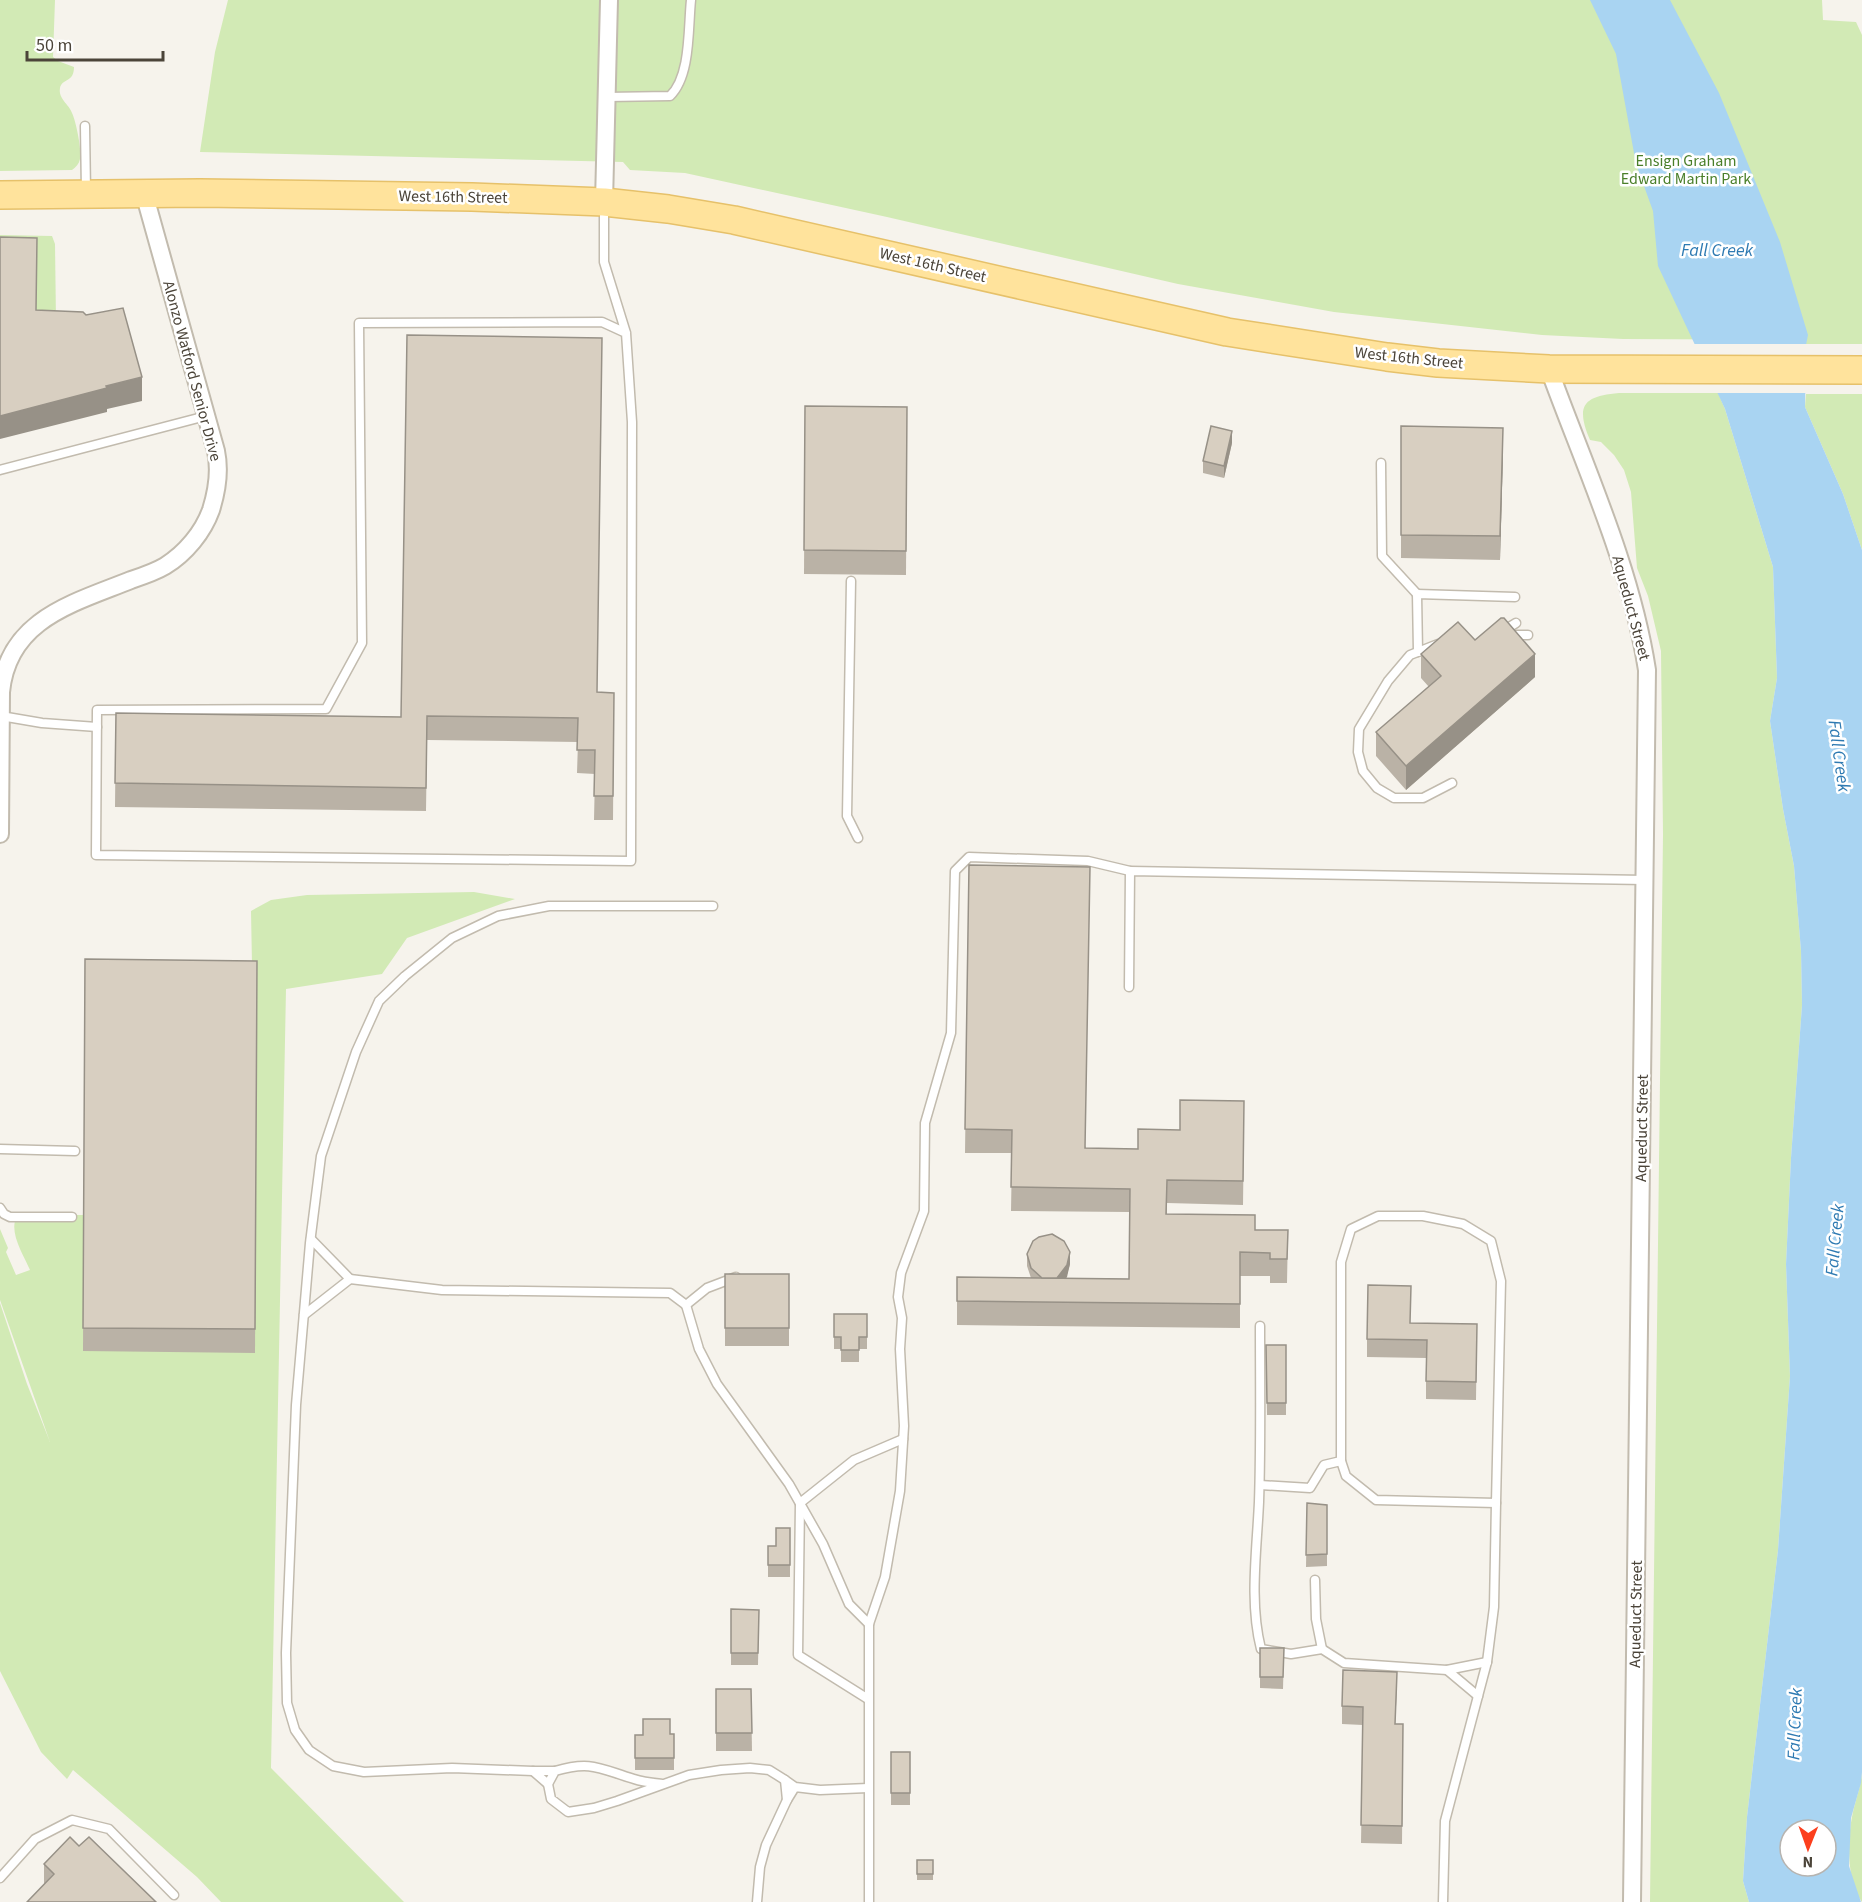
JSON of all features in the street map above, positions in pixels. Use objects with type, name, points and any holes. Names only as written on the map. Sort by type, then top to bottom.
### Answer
[{"type":"main road","name":"West 16th Street","points":[[0,195],[349,194],[604,202],[668,209],[744,222],[1250,336],[1387,357],[1438,363],[1550,369],[1862,370]]},
{"type":"street","points":[[604,202],[609,0]]},
{"type":"street","name":"Alonzo Watford Senior Drive","points":[[0,834],[1,692],[5,672],[15,649],[37,623],[64,606],[166,566],[201,531],[213,504],[218,472],[216,451],[144,193]]},
{"type":"street","name":"Aqueduct Street","points":[[1550,369],[1612,537],[1643,643],[1647,670],[1632,1902]]},
{"type":"lane","points":[[607,97],[670,96],[678,88],[685,66],[691,0]]},
{"type":"lane","points":[[86,126],[86,194]]},
{"type":"lane","points":[[604,202],[604,262],[626,333],[632,422],[631,861],[96,855],[97,710],[326,708],[362,643],[359,322],[603,322],[626,333]]},
{"type":"lane","points":[[0,470],[206,416]]},
{"type":"lane","points":[[1381,464],[1382,556],[1417,594],[1418,652]]},
{"type":"lane","points":[[851,581],[847,816],[858,838]]},
{"type":"lane","points":[[1417,594],[1515,597]]},
{"type":"lane","points":[[1516,623],[1495,635],[1528,635]]},
{"type":"lane","points":[[1447,641],[1410,655],[1388,681],[1359,729],[1358,752],[1363,771],[1377,788],[1394,798],[1423,798],[1452,783]]},
{"type":"lane","points":[[1,716],[42,723],[97,727]]},
{"type":"lane","points":[[869,1902],[868,1624],[885,1577],[900,1491],[903,1392],[900,1349],[902,1318],[898,1298],[901,1273],[924,1211],[925,1122],[951,1033],[954,872],[969,857],[1088,861],[1131,871],[1645,880]]},
{"type":"lane","points":[[1129,987],[1131,871]]},
{"type":"lane","points":[[663,1784],[636,1780],[604,1768],[575,1765],[555,1771],[452,1768],[364,1772],[333,1766],[309,1750],[295,1730],[287,1703],[286,1653],[296,1405],[321,1156],[356,1052],[379,1001],[405,976],[452,938],[498,916],[549,906],[713,906]]},
{"type":"lane","points":[[0,1149],[75,1151]]},
{"type":"lane","points":[[0,1208],[3,1214],[10,1217],[72,1217]]},
{"type":"lane","points":[[1443,1902],[1444,1821],[1487,1662],[1494,1607],[1501,1281],[1491,1241],[1463,1224],[1423,1216],[1378,1216],[1350,1229],[1341,1262],[1341,1461],[1346,1476],[1376,1500],[1496,1503]]},
{"type":"lane","points":[[311,1239],[350,1279],[442,1290],[670,1293],[686,1305],[699,1349],[717,1384],[789,1484],[823,1544],[849,1604],[868,1624]]},
{"type":"lane","points":[[686,1305],[707,1288],[731,1278],[743,1277]]},
{"type":"lane","points":[[304,1315],[350,1279]]},
{"type":"lane","points":[[1260,1326],[1260,1485],[1256,1630],[1261,1649],[1291,1654],[1322,1649],[1344,1663],[1447,1670],[1487,1662]]},
{"type":"lane","points":[[800,1503],[854,1460],[903,1439]]},
{"type":"lane","points":[[1260,1485],[1310,1488],[1324,1465],[1341,1461]]},
{"type":"lane","points":[[800,1503],[798,1654],[868,1699]]},
{"type":"lane","points":[[1315,1580],[1316,1619],[1322,1649]]},
{"type":"lane","points":[[1447,1670],[1478,1696]]},
{"type":"lane","points":[[533,1771],[548,1784],[551,1799],[568,1812],[594,1808],[689,1775],[750,1768],[769,1770],[795,1787],[820,1790],[868,1788]]},
{"type":"lane","points":[[548,1784],[555,1771]]},
{"type":"lane","points":[[785,1780],[788,1800]]},
{"type":"lane","points":[[757,1902],[760,1867],[766,1845],[795,1787]]},
{"type":"lane","points":[[0,1878],[35,1839],[72,1820],[109,1829],[174,1895]]},
{"type":"green space","points":[[0,0],[55,0],[53,57],[74,67],[72,76],[60,88],[62,98],[71,110],[77,129],[80,161],[72,170],[0,171]]},
{"type":"green space","name":"Ensign Graham Edward Martin Park","points":[[228,0],[1822,0],[1823,20],[1856,22],[1862,35],[1862,344],[1806,344],[1806,340],[1623,339],[1542,335],[1334,312],[1178,284],[685,173],[630,170],[623,162],[200,152],[215,52]]},
{"type":"green space","points":[[0,235],[52,236],[55,244],[56,320],[45,329],[0,261]]},
{"type":"green space","points":[[1718,393],[1725,409],[1773,567],[1777,678],[1770,721],[1794,866],[1801,951],[1802,1005],[1786,1264],[1790,1376],[1778,1550],[1747,1817],[1743,1881],[1749,1902],[1650,1902],[1663,834],[1661,651],[1648,596],[1637,568],[1631,492],[1624,470],[1601,442],[1590,440],[1583,418],[1583,411],[1590,400],[1607,394]]},
{"type":"green space","points":[[1806,394],[1862,394],[1862,550],[1843,494],[1805,407]]},
{"type":"green space","points":[[474,892],[515,899],[407,938],[382,974],[286,989],[271,1768],[404,1902],[221,1902],[197,1877],[73,1770],[67,1779],[41,1752],[0,1671],[0,1303],[27,1384],[50,1442],[0,1300],[0,1229],[8,1248],[6,1252],[16,1275],[30,1270],[16,1239],[15,1221],[29,1215],[84,1215],[252,965],[251,911],[271,900],[307,895]]},
{"type":"green space","points":[[1862,1772],[1862,1902],[1853,1884],[1849,1861],[1849,1838]]},
{"type":"water","name":"Fall Creek","points":[[1590,0],[1670,0],[1719,93],[1780,242],[1808,335],[1805,407],[1843,494],[1862,550],[1862,1772],[1851,1818],[1849,1866],[1861,1902],[1749,1902],[1743,1881],[1747,1817],[1778,1550],[1790,1376],[1786,1264],[1802,1005],[1801,951],[1794,866],[1770,721],[1777,678],[1773,567],[1725,409],[1658,266],[1653,211],[1636,164],[1616,54]]},
{"type":"pier","points":[[1692,344],[1809,344],[1809,393],[1714,393]]},
{"type":"building","points":[[0,237],[37,238],[36,310],[83,312],[86,315],[123,308],[142,377],[0,416]]},
{"type":"building","points":[[407,335],[602,338],[597,692],[614,693],[613,796],[594,796],[595,750],[577,750],[578,718],[427,716],[426,788],[115,783],[116,713],[401,717]]},
{"type":"building","points":[[805,406],[907,407],[906,551],[804,550]]},
{"type":"building","points":[[1211,426],[1232,431],[1224,466],[1203,461]]},
{"type":"building","points":[[1401,426],[1503,428],[1500,536],[1401,535]]},
{"type":"building","points":[[1501,618],[1504,618],[1535,654],[1406,766],[1376,732],[1441,676],[1421,654],[1458,622],[1475,640]]},
{"type":"building","points":[[969,865],[1090,867],[1085,1148],[1138,1149],[1138,1129],[1180,1130],[1180,1100],[1244,1101],[1243,1181],[1167,1180],[1166,1214],[1255,1215],[1255,1230],[1288,1230],[1287,1259],[1270,1259],[1270,1253],[1240,1252],[1240,1304],[957,1301],[957,1277],[1129,1279],[1130,1189],[1011,1187],[1012,1130],[965,1129]]},
{"type":"building","points":[[85,959],[257,961],[255,1329],[83,1328]]},
{"type":"building","points":[[1052,1234],[1064,1241],[1070,1252],[1067,1265],[1057,1278],[1042,1278],[1031,1268],[1027,1254],[1033,1241]]},
{"type":"building","points":[[725,1274],[789,1274],[789,1328],[725,1328]]},
{"type":"building","points":[[1368,1285],[1411,1286],[1410,1323],[1477,1324],[1476,1382],[1426,1381],[1427,1340],[1367,1339]]},
{"type":"building","points":[[834,1314],[867,1314],[867,1337],[859,1337],[859,1350],[841,1350],[841,1337],[834,1337]]},
{"type":"building","points":[[1266,1345],[1286,1345],[1286,1403],[1267,1403]]},
{"type":"building","points":[[1307,1503],[1327,1505],[1327,1554],[1306,1555]]},
{"type":"building","points":[[776,1528],[790,1528],[790,1565],[768,1565],[768,1546],[776,1546]]},
{"type":"building","points":[[731,1609],[759,1610],[758,1653],[731,1653]]},
{"type":"building","points":[[1260,1648],[1284,1648],[1283,1677],[1260,1677]]},
{"type":"building","points":[[1343,1670],[1397,1672],[1395,1724],[1403,1724],[1402,1826],[1361,1825],[1363,1707],[1342,1706]]},
{"type":"building","points":[[716,1689],[751,1689],[752,1733],[716,1733]]},
{"type":"building","points":[[643,1719],[670,1719],[670,1734],[674,1734],[674,1758],[635,1758],[635,1735],[643,1735]]},
{"type":"building","points":[[891,1752],[910,1752],[910,1793],[891,1793]]},
{"type":"building","points":[[70,1837],[79,1846],[89,1837],[156,1902],[27,1902],[54,1874],[44,1864]]},
{"type":"building","points":[[917,1860],[933,1860],[933,1874],[917,1874]]}]
